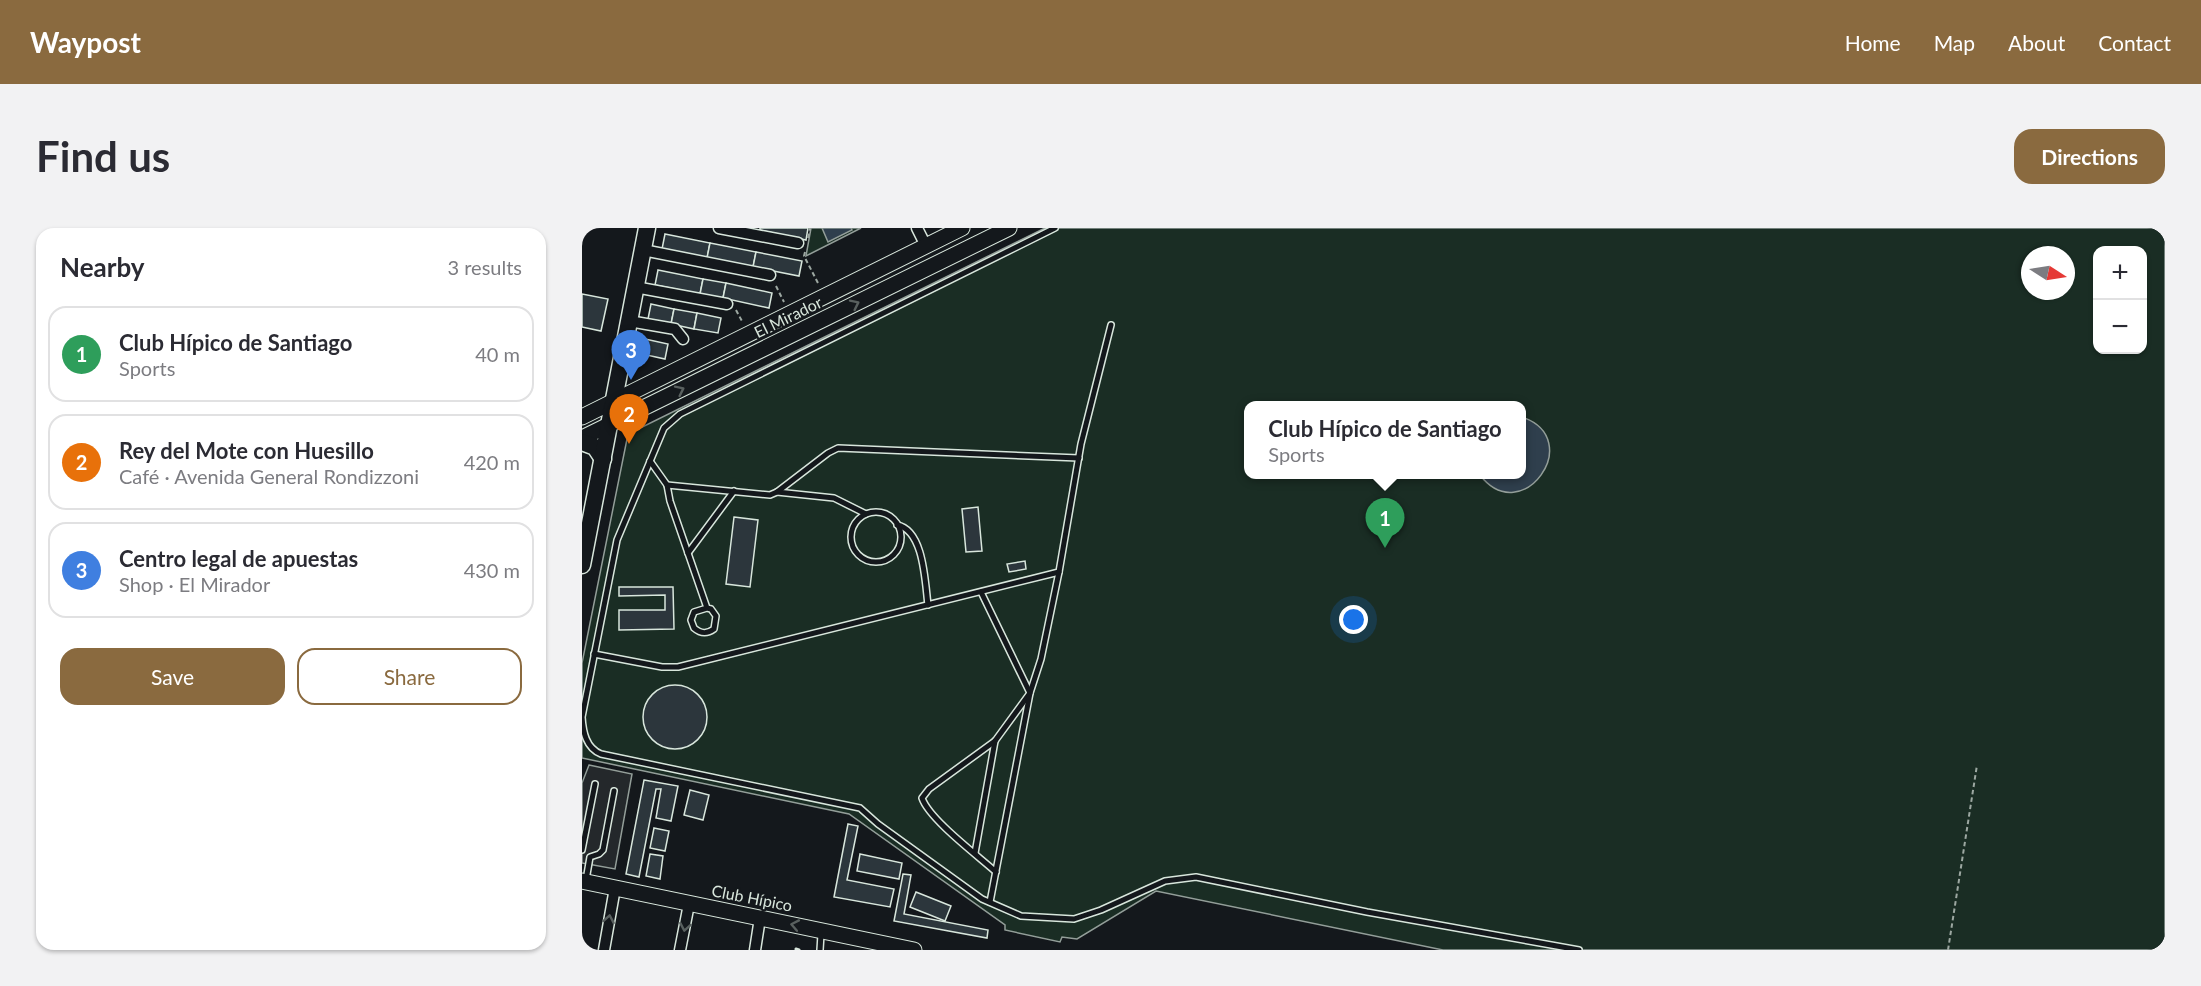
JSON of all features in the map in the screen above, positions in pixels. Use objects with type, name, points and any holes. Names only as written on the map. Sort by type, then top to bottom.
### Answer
[{"type":"main road","points":[[582,565],[647,228]]},
{"type":"main road","name":"El Mirador","points":[[582,417],[962,228]]},
{"type":"main road","name":"El Mirador","points":[[582,440],[1010,228]]},
{"type":"main road","points":[[877,270],[887,288]]},
{"type":"main road","points":[[582,440],[595,447],[603,459]]},
{"type":"main road","name":"Club Hípico","points":[[584,882],[914,950]]},
{"type":"street","points":[[719,228],[798,243]]},
{"type":"street","points":[[917,228],[926,246]]},
{"type":"street","points":[[643,250],[770,275]]},
{"type":"street","points":[[635,287],[727,304]]},
{"type":"street","points":[[629,321],[675,329],[683,339]]},
{"type":"street","points":[[604,950],[615,888]]},
{"type":"street","points":[[680,950],[689,904]]},
{"type":"street","points":[[754,950],[760,918]]},
{"type":"lane","points":[[1055,228],[680,414],[664,428],[617,540],[582,717],[588,742],[596,752],[860,808],[878,824],[982,899],[1021,916],[1074,918],[1101,910],[1165,881],[1196,877],[1367,912],[1579,950]]},
{"type":"lane","points":[[990,902],[1030,693],[1041,659],[1059,572],[1079,458],[1111,325]]},
{"type":"lane","points":[[667,485],[770,495],[837,448],[1079,458]]},
{"type":"lane","points":[[650,461],[667,485],[670,501],[706,608],[714,612],[717,621],[714,629],[702,633],[694,628],[691,620],[694,612],[706,608]]},
{"type":"lane","points":[[688,553],[734,491]]},
{"type":"lane","points":[[777,492],[834,498],[866,514],[883,514],[897,525],[910,530],[923,562],[928,605]]},
{"type":"lane","points":[[866,514],[853,527],[851,539],[858,555],[868,561],[880,562],[895,553],[901,536],[897,525]]},
{"type":"lane","points":[[594,654],[662,667],[678,667],[1059,572]]},
{"type":"lane","points":[[981,592],[1030,693]]},
{"type":"lane","points":[[996,872],[935,817],[925,806],[922,798],[929,789],[995,741],[1030,693]]},
{"type":"lane","points":[[975,853],[995,741]]},
{"type":"lane","points":[[582,850],[595,784]]},
{"type":"lane","points":[[582,855],[590,857],[603,850],[614,790]]},
{"type":"lane","points":[[584,882],[590,857]]},
{"type":"lane","points":[[820,950],[821,930]]},
{"type":"path","points":[[810,228],[804,256],[824,296]]},
{"type":"path","points":[[770,275],[782,298]]},
{"type":"path","points":[[1948,950],[1977,765]]},
{"type":"green space","points":[[811,228],[861,228],[806,256]]},
{"type":"green space","points":[[1045,228],[2165,228],[2165,950],[1443,950],[1156,891],[1077,939],[1062,937],[1060,942],[1005,930],[1005,925],[849,814],[582,758],[582,663],[628,434]]},
{"type":"shaded area","points":[[589,765],[632,774],[615,869],[582,863],[582,783]]},
{"type":"water","points":[[822,228],[851,228],[852,230],[828,242]]},
{"type":"water","points":[[1526,419],[1541,428],[1549,443],[1548,460],[1541,475],[1529,487],[1513,492],[1497,489],[1485,479],[1526,479]]},
{"type":"building","points":[[760,228],[808,228],[806,240],[760,230]]},
{"type":"building","points":[[665,234],[710,243],[707,258],[662,249]]},
{"type":"building","points":[[710,243],[756,252],[753,267],[707,258]]},
{"type":"building","points":[[756,252],[802,261],[799,276],[753,267]]},
{"type":"building","points":[[658,270],[703,279],[700,294],[655,285]]},
{"type":"building","points":[[703,279],[726,283],[723,298],[700,294]]},
{"type":"building","points":[[726,283],[772,293],[769,308],[723,298]]},
{"type":"building","points":[[582,294],[608,299],[601,331],[582,327]]},
{"type":"building","points":[[651,304],[674,309],[671,324],[648,319]]},
{"type":"building","points":[[674,309],[697,313],[694,329],[671,324]]},
{"type":"building","points":[[697,313],[721,318],[718,333],[694,329]]},
{"type":"building","points":[[645,339],[668,344],[665,359],[642,354]]},
{"type":"building","points":[[978,507],[982,551],[966,552],[962,509]]},
{"type":"building","points":[[734,517],[758,520],[750,587],[726,584]]},
{"type":"building","points":[[1025,561],[1026,569],[1009,572],[1007,564]]},
{"type":"building","points":[[619,587],[673,587],[674,629],[619,630],[619,610],[665,610],[665,595],[619,596]]},
{"type":"building","points":[[675,685],[693,690],[698,694],[702,699],[707,717],[702,735],[698,740],[693,744],[675,749],[657,744],[652,740],[648,735],[643,717],[648,699],[652,694],[657,690]]},
{"type":"building","points":[[644,780],[678,786],[671,821],[656,818],[661,789],[656,789],[639,877],[626,874]]},
{"type":"building","points":[[690,790],[709,795],[703,820],[684,815]]},
{"type":"building","points":[[848,824],[858,826],[847,880],[894,889],[890,907],[834,897]]},
{"type":"building","points":[[654,828],[669,831],[665,851],[650,848]]},
{"type":"building","points":[[650,854],[663,856],[660,879],[646,876]]},
{"type":"building","points":[[860,854],[902,863],[899,879],[857,871]]},
{"type":"building","points":[[903,874],[911,875],[904,914],[988,930],[987,938],[894,921]]},
{"type":"building","points":[[916,892],[951,906],[945,921],[910,907]]},
{"type":"place","name":"Centro legal de apuestas","points":[[631,380]]},
{"type":"place","name":"Rey del Mote con Huesillo","points":[[629,444]]},
{"type":"place","name":"Club Hípico de Santiago","points":[[1385,548]]}]
